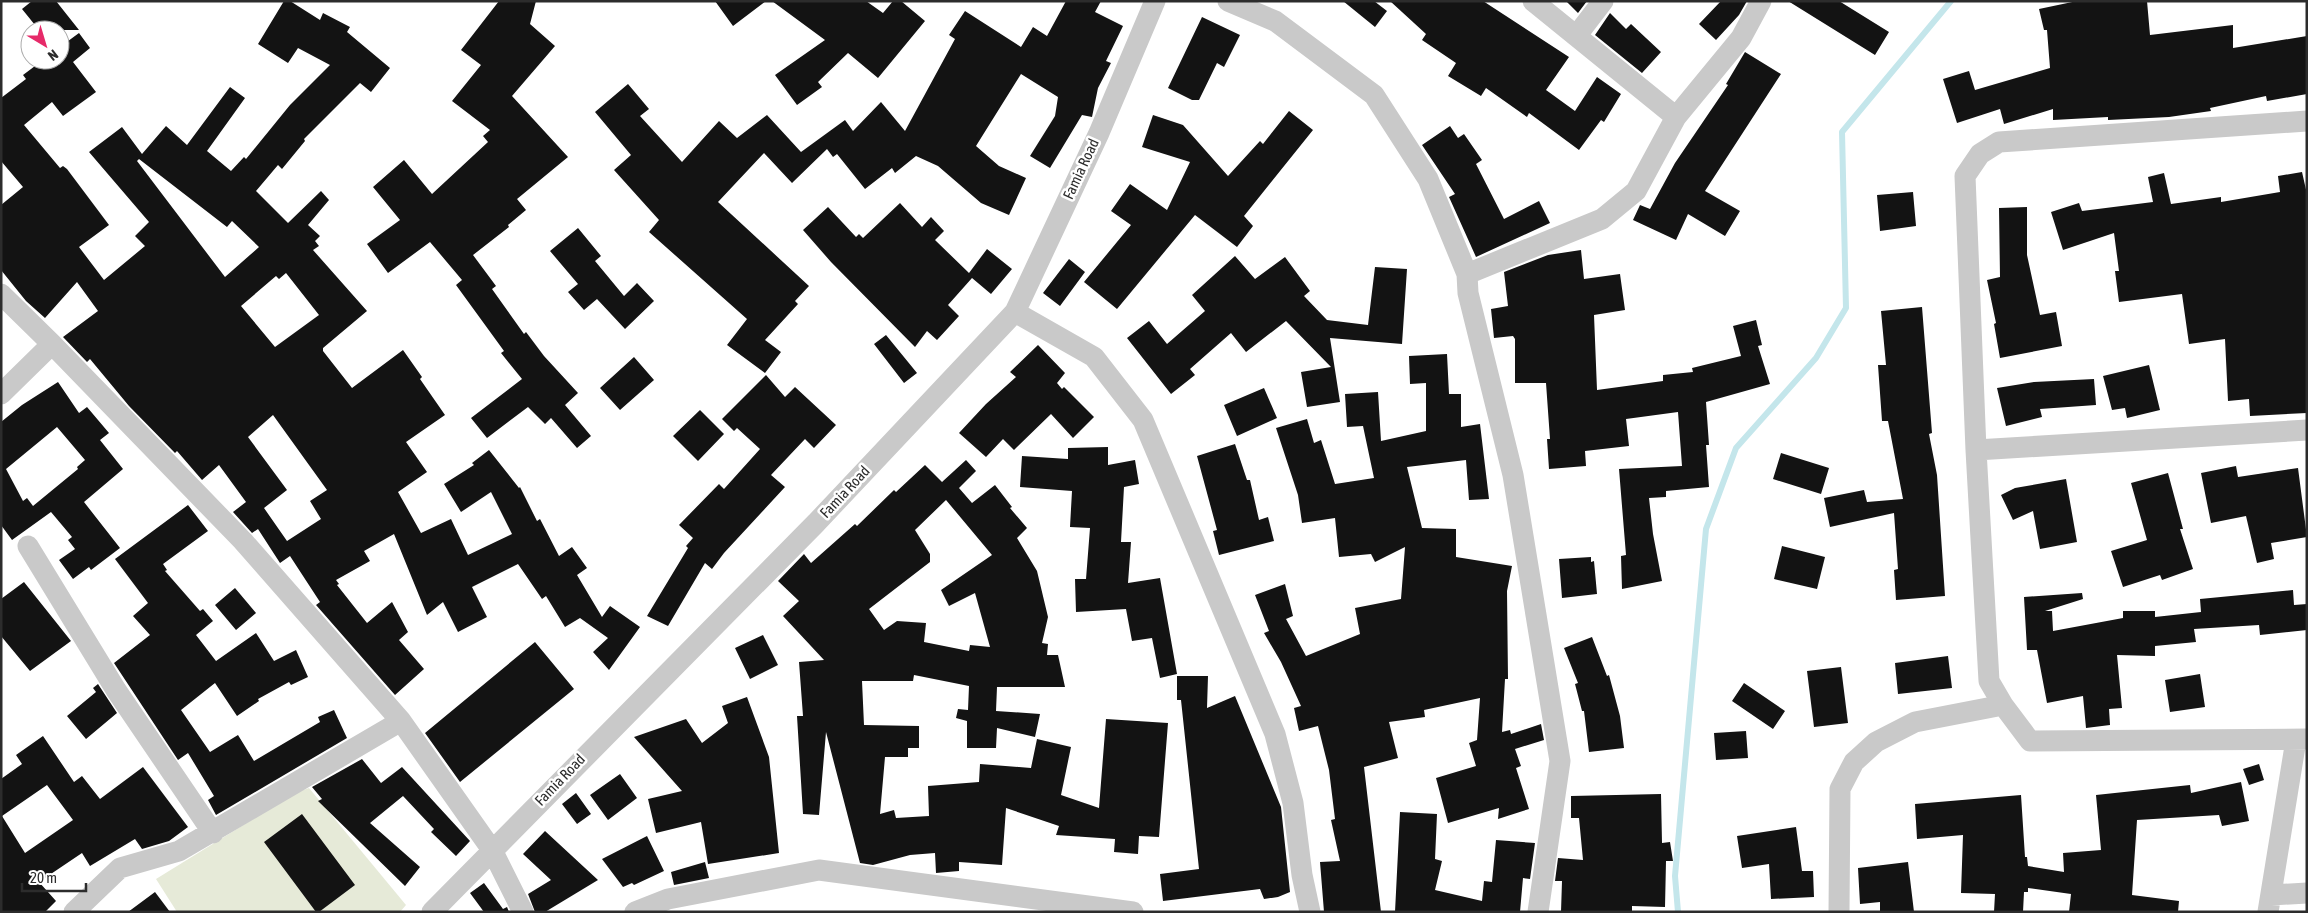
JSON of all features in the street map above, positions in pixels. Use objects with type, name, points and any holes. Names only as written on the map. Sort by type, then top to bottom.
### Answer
[{"type":"street","name":"Famia Road","points":[[432,912],[816,523],[1015,312],[1098,133],[1155,1]]},
{"type":"street","points":[[1228,1],[1275,20],[1374,95],[1428,178],[1467,274],[1468,293],[1513,475],[1560,761],[1538,912]]},
{"type":"street","points":[[1533,1],[1676,117]]},
{"type":"street","points":[[1577,36],[1603,1]]},
{"type":"street","points":[[1467,274],[1602,219],[1636,191],[1676,117],[1741,38],[1761,1]]},
{"type":"street","points":[[2307,121],[1999,142],[1980,154],[1965,176],[1976,450],[1989,681],[2003,705],[2030,741],[2302,740],[2270,904],[2307,893]]},
{"type":"street","points":[[1,294],[52,344],[243,542],[400,721],[492,850],[523,912]]},
{"type":"street","points":[[1015,312],[1094,357],[1143,420],[1274,734],[1293,803],[1302,874],[1310,912]]},
{"type":"street","points":[[1,394],[52,344]]},
{"type":"street","points":[[1976,450],[2307,430]]},
{"type":"street","points":[[28,546],[116,690],[213,833]]},
{"type":"street","points":[[1839,912],[1840,789],[1854,762],[1876,742],[1915,722],[2003,705]]},
{"type":"street","points":[[74,912],[120,868],[179,851],[213,833],[400,721]]},
{"type":"street","points":[[635,912],[668,899],[819,870],[1133,912]]},
{"type":"green space","points":[[309,788],[406,905],[400,912],[177,912],[156,879],[295,793]]},
{"type":"building","points":[[32,1],[56,1],[79,30],[70,30],[70,20],[31,20],[22,9]]},
{"type":"building","points":[[284,1],[290,1],[320,20],[323,13],[350,27],[347,32],[390,68],[371,92],[360,83],[304,139],[305,141],[282,169],[278,165],[256,191],[288,223],[321,191],[329,200],[308,225],[320,236],[315,241],[319,246],[313,250],[367,311],[323,348],[323,351],[352,388],[403,350],[445,415],[406,442],[427,472],[398,492],[421,533],[451,519],[468,555],[512,534],[491,492],[461,512],[444,484],[474,465],[472,463],[489,450],[520,487],[537,521],[540,519],[559,556],[572,547],[587,568],[577,575],[602,617],[610,606],[640,627],[609,670],[593,652],[608,638],[580,618],[565,627],[546,596],[542,599],[518,564],[472,587],[487,617],[458,632],[443,602],[427,615],[394,534],[364,551],[370,561],[336,580],[339,584],[337,585],[367,623],[392,602],[408,632],[399,640],[424,669],[395,695],[316,605],[320,602],[290,556],[280,563],[258,529],[252,533],[233,512],[246,502],[219,465],[202,480],[177,451],[175,453],[129,406],[90,359],[87,362],[63,337],[98,311],[77,282],[45,318],[26,301],[1,270],[1,205],[23,187],[1,161],[1,98],[26,79],[23,75],[30,70],[70,70],[70,40],[79,33],[90,48],[73,62],[96,92],[63,116],[52,102],[24,125],[60,168],[63,166],[67,169],[109,225],[79,247],[104,280],[145,246],[135,236],[149,222],[89,152],[122,127],[142,154],[166,126],[187,145],[230,87],[245,98],[207,151],[231,171],[244,157],[246,159],[290,105],[330,65],[298,48],[288,63],[258,44]],"holes":[[[139,159],[227,227],[232,221],[259,247],[225,277],[137,161]],[[286,273],[319,315],[275,347],[241,306],[276,276],[279,279]],[[273,415],[327,490],[310,501],[321,519],[287,541],[264,508],[287,490],[248,437]]]},
{"type":"building","points":[[499,1],[536,1],[530,24],[555,46],[512,96],[568,157],[517,199],[526,210],[508,225],[509,227],[473,255],[496,286],[492,289],[524,334],[526,332],[544,356],[578,393],[565,405],[591,436],[577,448],[551,418],[545,424],[528,407],[487,438],[471,418],[522,379],[501,353],[504,351],[456,285],[462,280],[430,242],[388,273],[367,244],[400,220],[373,187],[404,160],[432,194],[488,142],[483,136],[490,130],[452,101],[481,65],[461,50]]},
{"type":"building","points":[[715,1],[766,1],[733,26]]},
{"type":"building","points":[[772,1],[866,1],[883,13],[893,1],[901,1],[925,21],[878,78],[848,53],[818,82],[822,87],[797,105],[775,75],[825,40]]},
{"type":"building","points":[[1066,1],[1101,1],[1095,12],[1123,26],[1106,61],[1111,63],[1098,88],[1092,117],[1082,115],[1050,168],[1030,156],[1055,116],[1058,97],[1021,74],[976,146],[999,166],[1026,178],[1009,215],[981,203],[938,166],[916,156],[895,173],[892,168],[865,189],[837,154],[833,157],[827,149],[792,183],[764,153],[718,202],[809,286],[795,301],[798,304],[765,340],[781,352],[765,373],[727,345],[747,319],[649,232],[659,220],[614,170],[631,155],[595,112],[628,84],[649,109],[640,116],[682,162],[719,121],[737,138],[767,115],[801,152],[845,120],[853,131],[881,102],[905,131],[955,39],[949,35],[965,11],[1021,47],[1033,27],[1047,36]]},
{"type":"building","points":[[1343,1],[1374,1],[1387,11],[1375,27]]},
{"type":"building","points":[[1390,1],[1483,1],[1569,57],[1546,90],[1575,111],[1597,77],[1621,94],[1604,122],[1601,120],[1579,150],[1529,113],[1527,117],[1486,88],[1481,96],[1448,76],[1456,63],[1422,40],[1426,34]]},
{"type":"building","points":[[1566,1],[1587,1],[1578,13]]},
{"type":"building","points":[[1721,1],[1747,1],[1739,15],[1716,40],[1699,24]]},
{"type":"building","points":[[1788,1],[1839,1],[1889,32],[1875,55]]},
{"type":"building","points":[[2077,1],[2147,1],[2150,35],[2233,25],[2233,48],[2307,36],[2307,94],[2267,101],[2266,96],[2210,108],[2211,111],[2169,117],[2108,120],[2108,117],[2053,120],[2053,109],[2004,124],[2000,109],[1957,123],[1943,79],[1969,71],[1975,90],[2050,68],[2047,30],[2044,30],[2039,9]]},
{"type":"building","points":[[1610,13],[1626,29],[1631,24],[1661,52],[1642,73],[1595,35]]},
{"type":"building","points":[[1202,17],[1240,35],[1224,67],[1217,63],[1199,100],[1192,100],[1168,88]]},
{"type":"building","points":[[1745,52],[1781,74],[1705,191],[1740,211],[1725,236],[1688,214],[1676,240],[1633,220],[1640,205],[1650,209],[1675,163],[1728,85],[1726,84]]},
{"type":"building","points":[[1289,111],[1313,130],[1244,216],[1253,226],[1237,247],[1195,215],[1117,309],[1084,282],[1131,225],[1111,211],[1130,184],[1167,210],[1190,162],[1142,147],[1153,115],[1183,125],[1228,176],[1260,141],[1263,144]]},
{"type":"building","points":[[1450,126],[1458,138],[1464,134],[1482,160],[1476,164],[1504,219],[1539,201],[1550,223],[1476,257],[1449,197],[1455,194],[1422,145]]},
{"type":"building","points":[[2302,172],[2307,194],[2307,413],[2250,416],[2249,399],[2228,401],[2225,339],[2189,344],[2182,294],[2119,302],[2115,271],[2119,271],[2114,233],[2063,250],[2051,212],[2079,203],[2082,211],[2153,202],[2148,177],[2164,173],[2171,204],[2221,197],[2221,202],[2280,192],[2278,176]]},
{"type":"building","points":[[1913,192],[1916,226],[1880,231],[1877,195]]},
{"type":"building","points":[[900,203],[922,227],[931,217],[944,231],[935,240],[969,273],[987,249],[1012,269],[991,294],[972,278],[948,305],[959,316],[937,340],[927,331],[915,347],[831,262],[803,230],[828,207],[856,237],[859,234],[863,238]]},
{"type":"building","points":[[2027,207],[2027,255],[2040,315],[2056,312],[2062,346],[2000,358],[1994,324],[1996,323],[1987,280],[2000,277],[1999,208]]},
{"type":"building","points":[[578,228],[601,256],[595,261],[624,296],[637,283],[654,301],[625,329],[597,299],[584,310],[568,292],[578,284],[550,251]]},
{"type":"building","points":[[1581,250],[1584,279],[1620,274],[1625,310],[1594,315],[1597,390],[1663,381],[1663,375],[1693,372],[1692,368],[1741,356],[1733,326],[1756,320],[1762,345],[1758,346],[1770,384],[1706,402],[1709,445],[1706,445],[1709,487],[1666,491],[1666,497],[1649,498],[1653,534],[1662,581],[1622,589],[1621,556],[1626,555],[1619,469],[1682,466],[1678,412],[1626,419],[1629,446],[1585,451],[1586,466],[1549,469],[1547,439],[1550,439],[1546,383],[1515,383],[1515,339],[1513,336],[1494,338],[1491,309],[1508,306],[1504,272],[1548,255]]},
{"type":"building","points":[[1235,256],[1255,279],[1285,257],[1310,291],[1304,296],[1327,320],[1368,325],[1375,267],[1407,269],[1402,344],[1330,338],[1340,402],[1307,407],[1301,372],[1331,367],[1286,321],[1246,352],[1231,333],[1190,369],[1195,375],[1171,394],[1127,338],[1149,321],[1167,344],[1205,311],[1192,295]]},
{"type":"building","points":[[1069,259],[1085,272],[1060,306],[1043,293]]},
{"type":"building","points":[[1922,307],[1932,433],[1929,434],[1937,475],[1945,596],[1896,600],[1894,570],[1898,569],[1894,513],[1830,527],[1824,498],[1864,490],[1867,502],[1903,499],[1888,421],[1882,421],[1878,365],[1886,365],[1881,311]]},
{"type":"building","points":[[886,335],[917,373],[904,383],[874,344]]},
{"type":"building","points":[[1038,345],[1065,373],[1057,383],[1062,389],[1064,387],[1094,417],[1073,438],[1051,414],[1014,450],[1003,439],[986,457],[959,433],[986,404],[1016,377],[1010,372]]},
{"type":"building","points":[[1447,354],[1449,394],[1461,394],[1461,427],[1480,424],[1489,499],[1469,500],[1466,460],[1407,467],[1422,528],[1456,529],[1456,557],[1512,566],[1507,591],[1508,679],[1505,679],[1502,732],[1510,730],[1511,734],[1541,724],[1544,740],[1515,749],[1521,766],[1516,768],[1529,809],[1498,819],[1499,808],[1448,823],[1436,778],[1476,766],[1469,743],[1477,740],[1480,698],[1424,710],[1425,717],[1389,722],[1398,758],[1364,767],[1381,912],[1324,912],[1320,862],[1340,861],[1331,820],[1335,819],[1329,770],[1318,726],[1299,731],[1294,708],[1301,706],[1281,662],[1264,633],[1269,631],[1255,595],[1285,584],[1293,616],[1286,619],[1306,656],[1360,634],[1355,608],[1401,599],[1405,547],[1375,562],[1371,554],[1339,557],[1335,518],[1302,523],[1298,495],[1276,428],[1307,419],[1314,443],[1321,440],[1335,484],[1374,478],[1363,426],[1347,427],[1345,394],[1378,392],[1381,441],[1426,431],[1426,383],[1410,384],[1409,356]]},
{"type":"building","points":[[634,357],[654,380],[620,410],[600,388]]},
{"type":"building","points":[[2149,365],[2160,410],[2127,418],[2125,408],[2112,410],[2103,376]]},
{"type":"building","points":[[766,375],[785,397],[795,387],[836,425],[814,448],[805,439],[771,475],[785,487],[724,553],[712,569],[705,563],[668,626],[647,616],[688,548],[686,546],[693,538],[679,525],[719,484],[724,489],[760,449],[737,428],[734,431],[722,419]]},
{"type":"building","points":[[2094,379],[2096,405],[2040,409],[2042,417],[2006,426],[1997,388],[2034,382]]},
{"type":"building","points":[[58,382],[79,413],[87,407],[109,433],[100,440],[123,469],[84,502],[120,548],[91,570],[89,567],[73,579],[59,560],[75,549],[68,540],[72,537],[51,512],[12,540],[1,525],[1,422],[22,405]],"holes":[[[57,427],[85,460],[77,467],[78,469],[33,506],[27,498],[23,501],[6,469]]]},
{"type":"building","points":[[1264,388],[1277,418],[1237,436],[1224,405]]},
{"type":"building","points":[[700,410],[724,434],[698,461],[673,436]]},
{"type":"building","points":[[1235,444],[1247,480],[1250,480],[1259,520],[1268,517],[1274,541],[1219,555],[1213,531],[1217,530],[1197,456]]},
{"type":"building","points":[[1108,447],[1108,465],[1135,460],[1139,484],[1124,487],[1121,542],[1131,542],[1128,583],[1160,578],[1177,674],[1160,678],[1152,638],[1132,641],[1126,609],[1076,612],[1075,579],[1086,579],[1090,528],[1070,527],[1072,491],[1020,487],[1022,456],[1068,459],[1068,448]]},
{"type":"building","points":[[1781,453],[1829,468],[1821,494],[1773,479]]},
{"type":"building","points":[[966,460],[976,471],[959,488],[972,503],[995,485],[1012,507],[1010,508],[1027,528],[1017,538],[1037,571],[1048,617],[1042,643],[1048,644],[1047,655],[1058,655],[1065,687],[997,687],[996,711],[1040,714],[1035,737],[997,728],[996,748],[967,748],[967,721],[956,718],[958,709],[968,710],[969,686],[914,675],[913,681],[862,681],[864,725],[919,726],[919,748],[908,748],[908,757],[885,757],[880,814],[894,810],[896,818],[929,816],[928,786],[979,782],[980,764],[1031,768],[1037,739],[1071,747],[1061,795],[1099,808],[1106,719],[1168,723],[1159,837],[1139,836],[1138,854],[1114,852],[1115,839],[1056,835],[1059,826],[1006,808],[1002,865],[959,862],[959,871],[936,873],[935,853],[910,855],[873,865],[860,863],[826,732],[819,815],[803,814],[797,716],[803,716],[799,662],[824,660],[783,616],[799,601],[778,581],[804,554],[811,563],[855,524],[857,526],[894,490],[896,492],[925,465],[942,482]],"holes":[[[946,500],[992,555],[941,590],[949,606],[975,593],[990,647],[970,645],[969,651],[924,642],[926,623],[897,621],[884,630],[869,609],[930,562],[930,554],[915,530]]]},
{"type":"building","points":[[2236,466],[2238,477],[2298,468],[2307,537],[2271,543],[2274,559],[2257,563],[2246,516],[2211,523],[2201,473]]},
{"type":"building","points":[[2168,473],[2183,529],[2180,529],[2193,569],[2162,580],[2160,575],[2123,587],[2111,551],[2147,540],[2131,483]]},
{"type":"building","points":[[2066,479],[2077,542],[2040,549],[2033,511],[2013,520],[2001,495],[2015,488]]},
{"type":"building","points":[[188,505],[208,531],[163,564],[167,570],[165,571],[200,611],[203,609],[213,621],[196,635],[216,661],[256,633],[274,661],[296,650],[308,677],[291,685],[289,682],[258,699],[259,701],[237,716],[215,683],[181,710],[210,752],[238,735],[254,761],[320,722],[318,717],[334,710],[347,738],[216,815],[208,800],[214,796],[188,753],[178,760],[114,663],[150,635],[133,616],[148,603],[115,559]]},
{"type":"building","points":[[1782,546],[1825,557],[1817,589],[1774,579]]},
{"type":"building","points":[[1591,557],[1591,562],[1594,561],[1597,594],[1562,598],[1559,559]]},
{"type":"building","points":[[24,582],[71,641],[30,671],[1,636],[1,599]]},
{"type":"building","points":[[235,588],[256,613],[236,630],[215,605]]},
{"type":"building","points":[[2293,590],[2294,605],[2307,604],[2307,630],[2260,635],[2259,625],[2194,629],[2196,642],[2155,646],[2155,656],[2117,655],[2122,708],[2109,709],[2110,725],[2086,728],[2083,696],[2047,703],[2037,650],[2027,650],[2024,597],[2082,593],[2083,599],[2045,611],[2052,611],[2053,631],[2123,618],[2123,611],[2155,611],[2155,617],[2201,612],[2200,599]]},
{"type":"building","points":[[763,635],[778,665],[750,679],[735,648]]},
{"type":"building","points":[[1592,637],[1607,676],[1609,675],[1620,716],[1624,748],[1589,752],[1584,711],[1582,711],[1575,684],[1578,683],[1564,648]]},
{"type":"building","points":[[535,642],[574,689],[460,782],[425,733]]},
{"type":"building","points":[[1948,656],[1952,688],[1898,694],[1895,663]]},
{"type":"building","points":[[1841,667],[1848,723],[1814,727],[1807,671]]},
{"type":"building","points":[[2200,674],[2205,707],[2170,712],[2165,680]]},
{"type":"building","points":[[1177,676],[1208,676],[1207,708],[1235,696],[1281,807],[1290,892],[1278,897],[1264,899],[1260,889],[1163,901],[1160,874],[1199,869],[1181,700],[1177,700]]},
{"type":"building","points":[[1744,683],[1785,711],[1773,729],[1732,701]]},
{"type":"building","points":[[98,684],[117,713],[86,739],[67,716],[96,692],[93,688]]},
{"type":"building","points":[[747,697],[769,757],[779,853],[708,864],[701,822],[656,833],[648,799],[682,791],[634,737],[686,719],[702,743],[728,723],[722,706]]},
{"type":"building","points":[[1746,731],[1748,758],[1716,760],[1714,733]]},
{"type":"building","points":[[43,736],[74,782],[82,776],[100,799],[143,767],[188,827],[169,841],[142,849],[135,839],[90,866],[82,853],[39,882],[56,901],[45,912],[1,912],[1,779],[22,764],[16,755]],"holes":[[[47,785],[73,820],[25,853],[2,816]]]},
{"type":"building","points":[[362,759],[381,783],[402,767],[470,841],[456,856],[431,832],[434,829],[403,796],[370,823],[420,867],[405,886],[318,801],[322,799],[312,787]]},
{"type":"building","points":[[2259,764],[2264,780],[2249,785],[2243,769]]},
{"type":"building","points":[[620,774],[637,798],[608,820],[590,795]]},
{"type":"building","points":[[2241,782],[2249,821],[2222,826],[2219,815],[2137,820],[2132,895],[2179,901],[2178,912],[2069,912],[2071,894],[2028,888],[2028,892],[2024,892],[2023,912],[1994,912],[1995,894],[1961,893],[1963,835],[1917,839],[1915,804],[2021,795],[2025,857],[2027,857],[2028,866],[2064,872],[2063,853],[2101,850],[2096,795],[2190,785],[2191,793]]},
{"type":"building","points":[[576,793],[591,814],[577,824],[562,804]]},
{"type":"building","points":[[1661,794],[1662,843],[1670,842],[1673,861],[1666,861],[1665,907],[1632,906],[1632,912],[1561,912],[1562,881],[1555,881],[1558,858],[1583,860],[1579,818],[1571,818],[1571,796]]},
{"type":"building","points":[[1400,812],[1437,814],[1435,859],[1442,861],[1435,890],[1482,901],[1484,881],[1492,882],[1496,840],[1535,843],[1530,879],[1523,878],[1520,912],[1395,912]]},
{"type":"building","points":[[302,814],[355,885],[319,912],[316,912],[264,842]]},
{"type":"building","points":[[1796,827],[1802,871],[1813,871],[1814,897],[1771,899],[1769,864],[1742,868],[1737,836]]},
{"type":"building","points":[[545,831],[598,880],[545,912],[535,912],[528,894],[551,880],[523,854]]},
{"type":"building","points":[[647,836],[664,871],[634,885],[632,883],[623,887],[602,859]]},
{"type":"building","points":[[705,862],[709,878],[674,885],[671,872]]},
{"type":"building","points":[[1908,862],[1914,912],[1880,912],[1880,902],[1860,904],[1858,868]]},
{"type":"building","points":[[484,883],[503,909],[507,907],[509,912],[484,912],[470,893]]},
{"type":"building","points":[[155,892],[170,912],[128,912]]},
{"type":"waterway","points":[[1678,912],[1675,876],[1706,529],[1736,448],[1816,358],[1846,308],[1842,132],[1951,1]]}]
